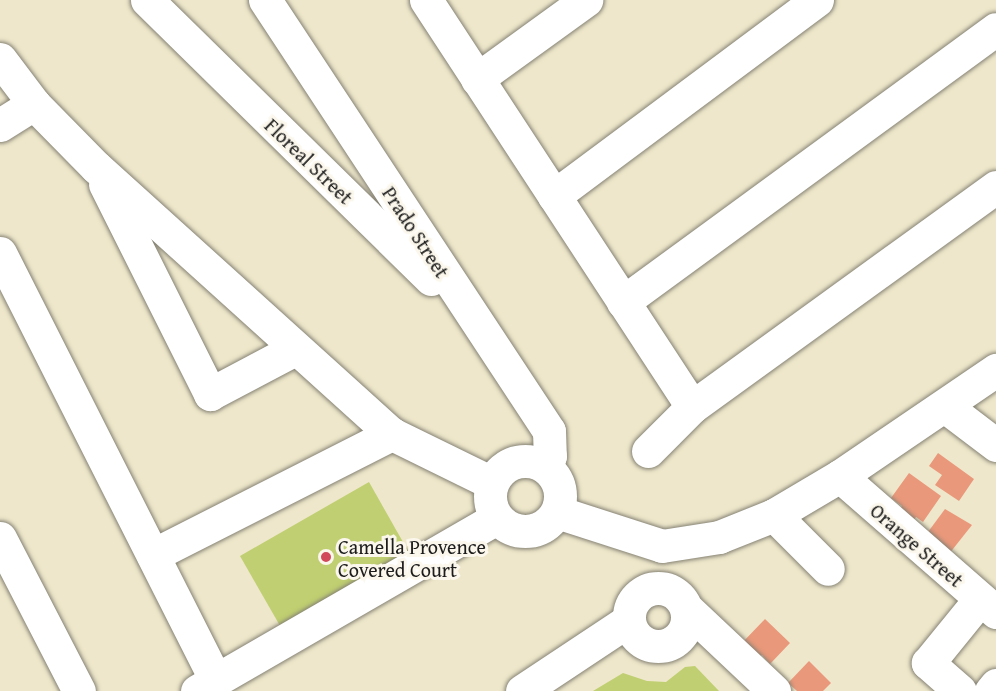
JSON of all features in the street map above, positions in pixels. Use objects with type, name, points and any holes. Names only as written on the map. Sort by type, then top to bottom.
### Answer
[{"type":"street","name":"Floreal Street","points":[[147,0],[474,320]]},
{"type":"street","name":"Prado Street","points":[[265,0],[549,431],[550,456],[545,467]]},
{"type":"street","points":[[426,0],[692,406]]},
{"type":"street","points":[[554,196],[817,0]]},
{"type":"street","points":[[477,79],[579,2]]},
{"type":"street","points":[[623,302],[996,28]]},
{"type":"street","points":[[0,59],[34,104],[96,166],[392,434],[492,483]]},
{"type":"street","points":[[0,125],[34,104]]},
{"type":"street","points":[[96,166],[210,394],[296,349]]},
{"type":"street","points":[[648,451],[692,406],[996,187]]},
{"type":"street","points":[[0,253],[153,555],[206,686],[497,518]]},
{"type":"street","points":[[557,512],[662,546],[719,537],[774,515],[840,476],[946,408],[996,370]]},
{"type":"street","points":[[946,408],[996,445]]},
{"type":"street","points":[[153,555],[392,434]]},
{"type":"street","points":[[520,461],[545,467],[559,487],[557,512],[549,522],[527,532],[515,530],[497,518],[490,495],[492,483],[499,472],[520,461]]},
{"type":"street","name":"Orange Street","points":[[840,476],[988,606]]},
{"type":"street","points":[[774,515],[828,569]]},
{"type":"street","points":[[0,538],[79,691]]},
{"type":"street","points":[[662,546],[674,598],[686,627],[674,643],[664,646],[645,644],[631,630],[629,620],[631,605],[641,593],[674,598],[774,691]]},
{"type":"street","points":[[960,691],[928,663],[988,606]]},
{"type":"street","points":[[522,691],[629,620]]},
{"type":"street","points":[[992,691],[996,685]]},
{"type":"green space","name":"Camella Provence Covered Court","points":[[369,482],[412,558],[283,631],[240,556]]},
{"type":"green space","points":[[695,666],[719,691],[593,691],[623,673],[647,681],[666,682],[685,667]]},
{"type":"building","points":[[938,453],[974,479],[959,501],[935,485],[942,475],[929,466]]},
{"type":"building","points":[[909,473],[941,496],[923,522],[916,517],[913,521],[899,510],[902,506],[891,498]]},
{"type":"building","points":[[945,509],[972,525],[949,554],[925,536]]},
{"type":"building","points":[[765,619],[790,643],[770,664],[762,655],[756,659],[741,644]]},
{"type":"building","points":[[809,661],[831,683],[823,691],[797,691],[788,683]]},
{"type":"place","name":"Camella Provence Covered Court","points":[[326,557]]}]
